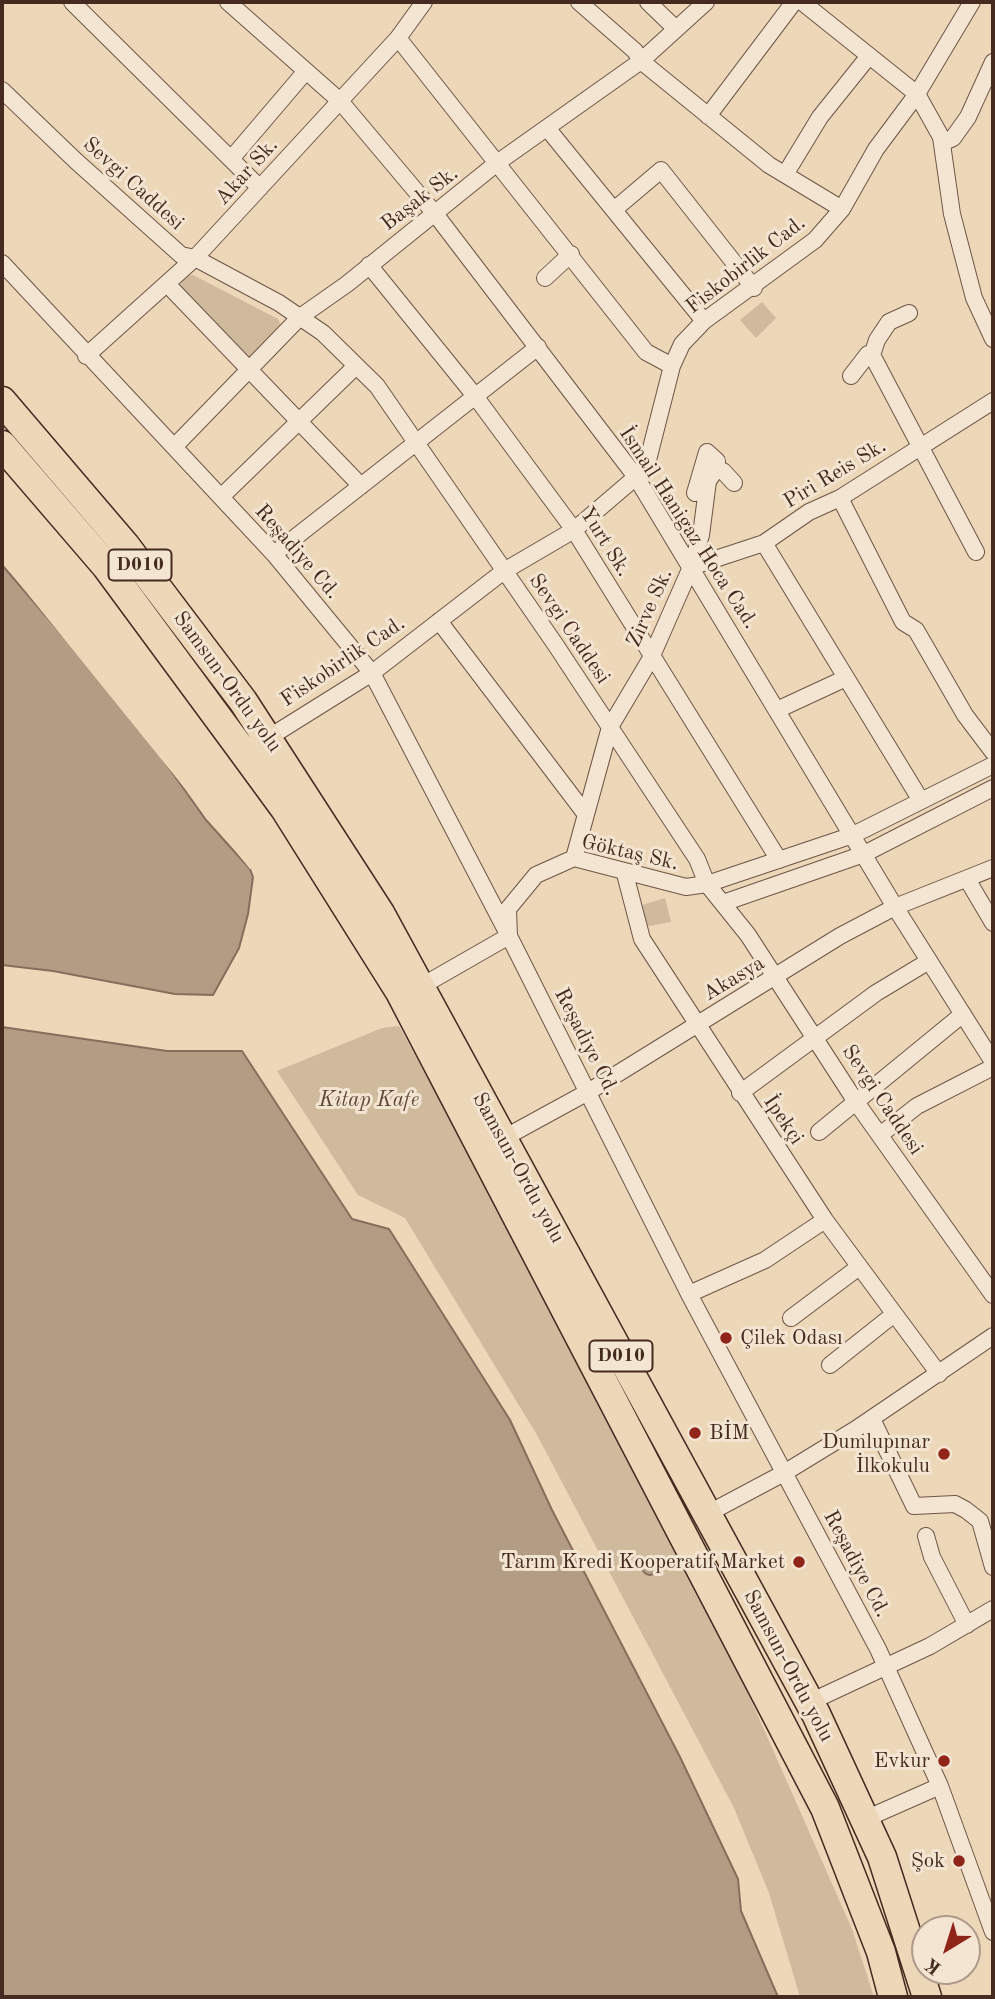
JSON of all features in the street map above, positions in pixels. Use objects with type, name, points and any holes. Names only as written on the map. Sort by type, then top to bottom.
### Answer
[{"type":"highway","name":"Samsun-Ordu yolu","points":[[2,401],[124,545],[268,737],[380,913],[810,1702],[863,1820],[883,1857],[927,1997]]},
{"type":"highway","name":"Samsun-Ordu yolu","points":[[2,445],[106,566],[218,716],[285,809],[400,992],[825,1808],[881,1952],[893,1997]]},
{"type":"highway","points":[[218,716],[248,747],[268,737]]},
{"type":"street","points":[[72,2],[260,188]]},
{"type":"street","name":"İsmail Hanigaz Hoca Cad.","points":[[228,2],[340,101],[436,215],[636,477],[895,907],[993,1064]]},
{"type":"street","name":"Akar Sk.","points":[[86,356],[195,258],[398,38],[424,2]]},
{"type":"street","points":[[579,2],[635,51],[641,61],[769,165],[842,209]]},
{"type":"street","points":[[648,2],[676,29]]},
{"type":"street","name":"Başak Sk.","points":[[174,447],[300,317],[436,215],[497,163],[641,61],[706,2]]},
{"type":"street","points":[[708,116],[794,2]]},
{"type":"street","points":[[802,2],[917,94],[942,144],[951,214],[974,298],[993,339]]},
{"type":"street","name":"Fiskobirlik Cad.","points":[[268,737],[372,673],[504,571],[574,530],[636,477],[648,460],[671,366],[682,344],[704,321],[754,288],[815,240],[842,209],[888,130],[917,94],[968,3]]},
{"type":"street","points":[[398,38],[646,352],[671,366]]},
{"type":"street","points":[[786,173],[820,117],[869,56]]},
{"type":"street","points":[[942,144],[953,138],[968,117],[993,62]]},
{"type":"street","points":[[231,159],[306,71]]},
{"type":"street","name":"Sevgi Caddesi","points":[[2,90],[181,255],[195,258],[300,317],[323,333],[377,386],[610,727],[697,859],[707,884],[776,978],[856,1102],[993,1295]]},
{"type":"street","points":[[547,128],[615,208],[704,321]]},
{"type":"street","points":[[615,208],[661,170],[754,288]]},
{"type":"street","points":[[545,278],[571,254]]},
{"type":"street","name":"Reşadiye Cd.","points":[[2,263],[86,356],[274,554],[372,673],[509,936],[689,1294],[887,1667],[940,1786],[993,1932]]},
{"type":"street","name":"Yurt Sk.","points":[[369,265],[474,396],[574,530],[651,658],[779,860]]},
{"type":"street","points":[[167,284],[247,372],[302,421],[361,486]]},
{"type":"street","points":[[909,313],[889,321],[877,340],[872,355],[918,438],[919,447],[949,495],[976,552]]},
{"type":"street","points":[[274,554],[538,346]]},
{"type":"street","points":[[851,376],[868,354],[872,355]]},
{"type":"street","points":[[221,497],[356,366]]},
{"type":"street","name":"Piri Reis Sk.","points":[[691,567],[764,542],[809,512],[840,498],[993,401]]},
{"type":"street","points":[[693,511],[707,452],[717,461],[717,471],[723,471],[734,483]]},
{"type":"street","name":"Zirve Sk.","points":[[574,858],[584,813],[608,742],[610,727],[651,658],[691,567],[701,535],[708,481],[717,471]]},
{"type":"street","points":[[840,498],[903,622],[916,630],[965,715],[993,752]]},
{"type":"street","points":[[764,542],[920,799]]},
{"type":"street","points":[[439,621],[584,813]]},
{"type":"street","points":[[777,710],[846,678]]},
{"type":"street","name":"Göktaş Sk.","points":[[509,936],[508,909],[536,875],[574,858],[686,887],[707,884],[853,835],[920,799],[993,765]]},
{"type":"street","points":[[723,903],[864,854],[993,788]]},
{"type":"street","name":"Akasya","points":[[502,1139],[588,1092],[698,1026],[840,936],[895,907],[993,868]]},
{"type":"street","name":"İpekçi","points":[[625,873],[642,939],[825,1220],[939,1374]]},
{"type":"street","points":[[967,879],[993,923]]},
{"type":"street","points":[[420,987],[509,936]]},
{"type":"street","points":[[740,1093],[876,993],[929,961]]},
{"type":"street","points":[[819,1132],[963,1014]]},
{"type":"street","points":[[978,1038],[993,1028]]},
{"type":"street","points":[[880,1135],[917,1106],[993,1064]]},
{"type":"street","points":[[689,1294],[765,1260],[825,1220]]},
{"type":"street","points":[[791,1318],[859,1267]]},
{"type":"street","points":[[830,1365],[893,1315]]},
{"type":"street","points":[[707,1514],[784,1473],[872,1419],[993,1336]]},
{"type":"street","points":[[872,1419],[914,1506],[955,1504],[966,1510],[980,1521],[993,1567]]},
{"type":"street","points":[[926,1535],[932,1557],[967,1625]]},
{"type":"street","points":[[810,1702],[887,1667],[993,1609]]},
{"type":"street","points":[[863,1820],[940,1786]]},
{"type":"green space","points":[[193,275],[278,319],[281,325],[250,361],[177,290],[185,276]]},
{"type":"green space","points":[[762,302],[776,318],[756,338],[740,320]]},
{"type":"green space","points":[[665,898],[671,922],[644,927],[639,911],[642,905]]},
{"type":"green space","name":"Kitap Kafe","points":[[399,1026],[550,1302],[706,1598],[852,1929],[874,1997],[800,1997],[769,1893],[734,1808],[537,1435],[405,1218],[358,1195],[277,1071],[382,1028]]},
{"type":"shaded area","points":[[2,565],[132,716],[206,820],[250,869],[253,877],[248,914],[239,948],[213,995],[175,994],[53,971],[2,965]]},
{"type":"shaded area","points":[[2,1027],[167,1051],[242,1051],[352,1219],[389,1229],[510,1420],[552,1510],[680,1757],[738,1879],[741,1911],[778,1997],[2,1997]]},
{"type":"shaded area","points":[[647,1559],[653,1559],[658,1567],[656,1573],[647,1575],[642,1570],[642,1564]]},
{"type":"pier","points":[[2,562],[134,714],[209,818],[253,868],[250,869]]},
{"type":"place","name":"Çilek Odası","points":[[726,1338]]},
{"type":"place","name":"BİM","points":[[695,1433]]},
{"type":"place","name":"Dumlupınar İlkokulu","points":[[944,1454]]},
{"type":"place","name":"Tarım Kredi Kooperatif Market","points":[[799,1562]]},
{"type":"place","name":"Evkur","points":[[944,1761]]},
{"type":"place","name":"Şok","points":[[959,1861]]}]
